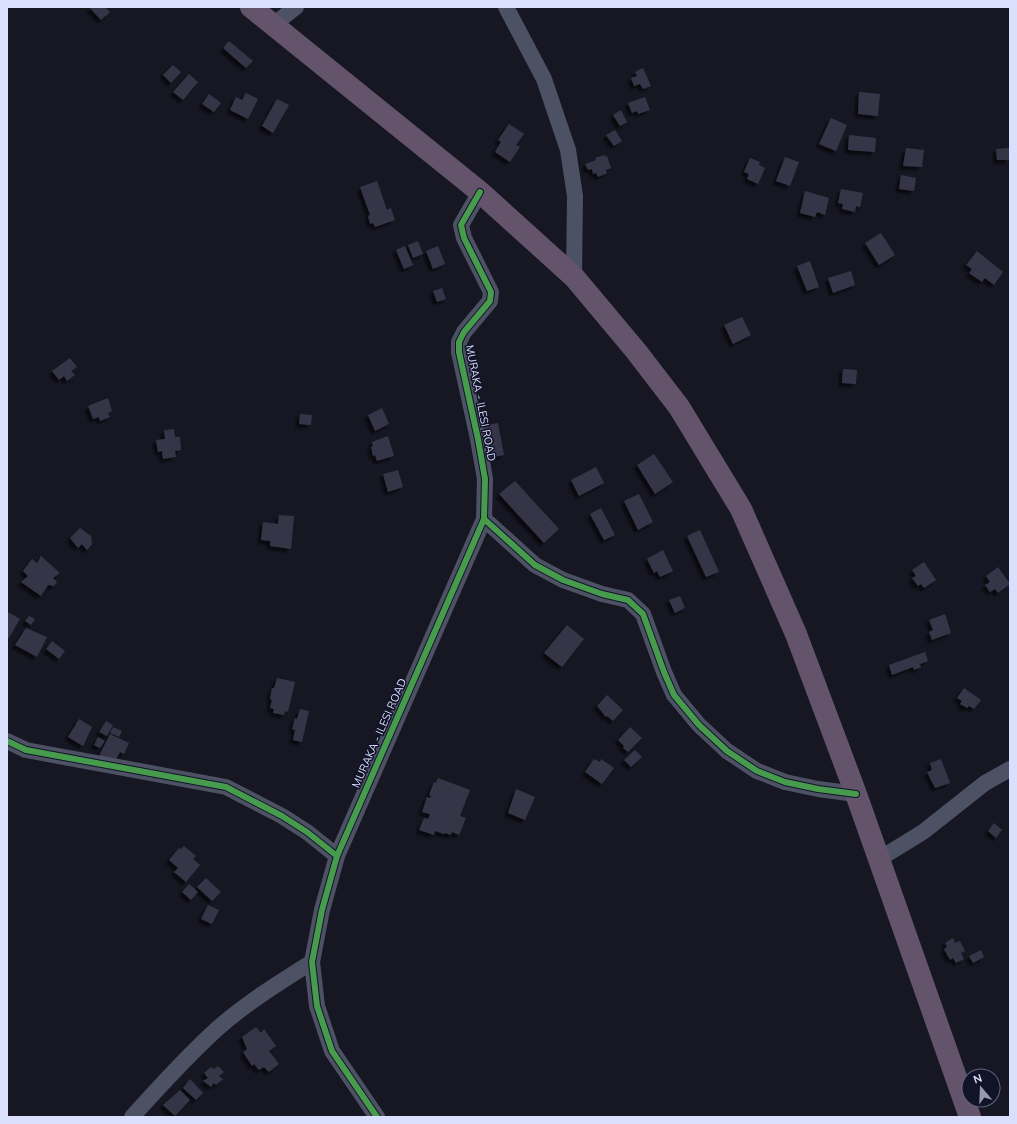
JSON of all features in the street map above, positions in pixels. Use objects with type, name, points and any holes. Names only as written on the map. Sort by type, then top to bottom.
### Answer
[{"type":"highway","points":[[251,7],[480,192],[574,277],[636,351],[679,407],[741,509],[796,634],[880,860],[970,1117]]},
{"type":"street","points":[[273,25],[296,7]]},
{"type":"street","points":[[506,7],[544,79],[568,150],[575,196],[574,277]]},
{"type":"street","name":"MURAKA - ILESI ROAD","points":[[377,1117],[332,1050],[317,1006],[312,962],[322,910],[337,856],[484,519],[485,479],[459,352],[459,342],[464,332],[490,301],[491,292],[464,238],[461,225],[480,192]]},
{"type":"street","points":[[484,519],[535,566],[563,580],[602,594],[628,600],[642,614],[674,695],[699,725],[727,751],[757,771],[785,782],[818,789],[856,794]]},
{"type":"street","points":[[7,741],[26,750],[226,787],[282,816],[307,832],[337,856]]},
{"type":"street","points":[[880,860],[923,832],[985,783],[1010,769]]},
{"type":"street","points":[[132,1117],[174,1070],[218,1028],[256,998],[312,962]]},
{"type":"building","points":[[89,7],[105,7],[110,12],[101,20]]},
{"type":"building","points":[[229,41],[253,61],[246,68],[223,48]]},
{"type":"building","points":[[173,65],[181,72],[171,83],[163,75]]},
{"type":"building","points":[[643,68],[651,86],[643,89],[640,84],[634,86],[631,78],[637,76],[635,72]]},
{"type":"building","points":[[189,74],[198,82],[183,100],[173,92]]},
{"type":"building","points":[[859,92],[880,94],[878,116],[858,114]]},
{"type":"building","points":[[246,93],[258,99],[248,119],[230,110],[236,97],[242,100]]},
{"type":"building","points":[[209,94],[221,103],[214,112],[202,104]]},
{"type":"building","points":[[645,97],[650,110],[638,114],[637,111],[632,113],[628,103]]},
{"type":"building","points":[[277,99],[289,105],[273,133],[262,126]]},
{"type":"building","points":[[621,110],[627,122],[620,126],[613,115]]},
{"type":"building","points":[[831,118],[847,125],[836,151],[819,144]]},
{"type":"building","points":[[509,124],[524,134],[516,145],[520,147],[510,162],[495,152],[501,142],[498,140]]},
{"type":"building","points":[[615,130],[622,141],[614,146],[606,135]]},
{"type":"building","points":[[849,135],[876,138],[875,152],[848,150]]},
{"type":"building","points":[[906,148],[924,150],[922,167],[903,166]]},
{"type":"building","points":[[1009,148],[1009,160],[997,160],[996,149]]},
{"type":"building","points":[[604,155],[605,157],[607,156],[611,168],[606,170],[607,173],[598,177],[596,173],[593,174],[592,169],[588,170],[585,164]]},
{"type":"building","points":[[785,157],[799,162],[790,186],[776,181]]},
{"type":"building","points":[[750,158],[760,162],[759,165],[765,168],[758,184],[747,179],[749,174],[744,172]]},
{"type":"building","points":[[901,175],[916,178],[914,191],[899,189]]},
{"type":"building","points":[[377,181],[387,210],[391,208],[395,220],[375,227],[373,223],[370,224],[368,216],[370,215],[360,187]]},
{"type":"building","points":[[841,189],[863,193],[860,207],[856,206],[855,212],[842,209],[843,204],[838,203]]},
{"type":"building","points":[[805,191],[829,198],[825,215],[817,212],[815,217],[800,213]]},
{"type":"building","points":[[881,233],[895,255],[879,265],[865,243]]},
{"type":"building","points":[[418,241],[423,254],[413,258],[408,245]]},
{"type":"building","points":[[405,246],[413,265],[404,269],[396,250]]},
{"type":"building","points":[[438,246],[445,264],[433,269],[426,251]]},
{"type":"building","points":[[977,251],[1003,272],[994,285],[985,278],[982,282],[969,273],[972,269],[966,265]]},
{"type":"building","points":[[810,261],[819,287],[807,291],[797,266]]},
{"type":"building","points":[[851,271],[855,285],[833,293],[828,278]]},
{"type":"building","points":[[442,288],[446,299],[437,302],[433,291]]},
{"type":"building","points":[[742,317],[751,335],[733,344],[724,325]]},
{"type":"building","points":[[70,358],[77,367],[71,371],[75,375],[67,381],[64,376],[59,380],[52,371]]},
{"type":"building","points":[[843,369],[857,370],[856,384],[842,383]]},
{"type":"building","points":[[108,398],[112,411],[108,413],[110,417],[100,421],[99,417],[93,419],[88,406]]},
{"type":"building","points":[[382,408],[389,424],[375,431],[368,415]]},
{"type":"building","points":[[300,414],[312,415],[311,425],[299,424]]},
{"type":"building","points":[[498,423],[504,455],[489,458],[482,426]]},
{"type":"building","points":[[174,429],[175,437],[180,437],[181,450],[175,451],[176,457],[163,459],[162,451],[158,452],[156,440],[165,439],[164,430]]},
{"type":"building","points":[[388,436],[394,456],[377,461],[375,455],[373,456],[371,447],[373,446],[372,442]]},
{"type":"building","points":[[654,454],[673,482],[655,494],[637,465]]},
{"type":"building","points":[[596,467],[604,483],[579,496],[571,480]]},
{"type":"building","points":[[398,470],[403,487],[388,492],[383,474]]},
{"type":"building","points":[[515,481],[559,529],[544,543],[499,494]]},
{"type":"building","points":[[639,494],[653,522],[638,530],[624,501]]},
{"type":"building","points":[[601,508],[615,535],[604,540],[590,514]]},
{"type":"building","points":[[279,515],[294,516],[291,549],[270,546],[270,541],[261,540],[263,522],[278,524]]},
{"type":"building","points":[[80,528],[91,536],[92,544],[87,550],[82,544],[78,548],[70,538]]},
{"type":"building","points":[[700,530],[719,572],[706,577],[687,536]]},
{"type":"building","points":[[663,550],[673,571],[660,577],[657,571],[654,573],[647,559]]},
{"type":"building","points":[[41,556],[60,573],[53,578],[57,582],[54,586],[48,585],[41,596],[21,582],[28,576],[23,571],[32,559],[37,563]]},
{"type":"building","points":[[924,562],[936,580],[924,588],[921,584],[918,586],[912,578],[916,576],[912,570]]},
{"type":"building","points":[[998,567],[1010,584],[998,593],[995,589],[990,592],[985,585],[990,582],[986,576]]},
{"type":"building","points":[[680,596],[685,608],[675,613],[669,600]]},
{"type":"building","points":[[8,612],[20,619],[7,641],[7,614]]},
{"type":"building","points":[[945,614],[951,633],[932,640],[929,632],[933,630],[929,620]]},
{"type":"building","points":[[29,616],[35,619],[31,625],[25,621]]},
{"type":"building","points":[[567,625],[584,639],[562,667],[544,653]]},
{"type":"building","points":[[26,628],[47,637],[37,657],[15,645]]},
{"type":"building","points":[[52,641],[65,651],[59,659],[46,649]]},
{"type":"building","points":[[925,652],[928,661],[920,664],[921,667],[914,670],[913,667],[892,675],[889,665]]},
{"type":"building","points":[[277,678],[295,682],[288,712],[285,711],[284,715],[273,713],[274,709],[270,708],[272,688],[274,688]]},
{"type":"building","points":[[964,688],[981,700],[974,709],[969,706],[967,708],[960,704],[962,701],[957,698]]},
{"type":"building","points":[[607,695],[623,710],[613,721],[607,716],[606,717],[597,706]]},
{"type":"building","points":[[300,709],[309,711],[302,742],[293,740],[295,730],[292,729],[295,718],[297,719]]},
{"type":"building","points":[[79,719],[92,727],[83,746],[68,737]]},
{"type":"building","points":[[106,721],[113,725],[107,736],[99,732]]},
{"type":"building","points":[[113,727],[122,731],[119,737],[110,733]]},
{"type":"building","points":[[630,727],[642,738],[628,752],[623,748],[624,746],[618,740]]},
{"type":"building","points":[[110,734],[129,743],[124,754],[120,752],[114,763],[99,756]]},
{"type":"building","points":[[98,737],[105,741],[100,748],[94,745]]},
{"type":"building","points":[[635,750],[642,757],[631,767],[624,760]]},
{"type":"building","points":[[594,759],[600,762],[601,759],[614,768],[602,784],[585,772]]},
{"type":"building","points":[[941,759],[950,783],[935,788],[927,772],[932,770],[930,763]]},
{"type":"building","points":[[438,778],[470,790],[460,816],[466,818],[459,835],[452,832],[451,835],[435,831],[434,835],[419,830],[424,818],[428,819],[430,814],[422,812],[427,797],[430,798],[431,796],[429,795],[434,782],[436,783]]},
{"type":"building","points":[[516,789],[535,797],[525,820],[508,813]]},
{"type":"building","points":[[994,823],[1002,830],[996,838],[988,831]]},
{"type":"building","points":[[184,846],[196,856],[193,859],[200,865],[186,882],[174,872],[178,868],[169,860],[179,848],[181,849]]},
{"type":"building","points":[[206,878],[221,892],[212,901],[197,887]]},
{"type":"building","points":[[189,884],[198,892],[191,900],[182,892]]},
{"type":"building","points":[[208,905],[219,910],[212,924],[201,919]]},
{"type":"building","points":[[953,938],[955,943],[960,941],[965,951],[961,953],[964,959],[956,963],[953,958],[950,960],[944,949],[947,947],[945,943]]},
{"type":"building","points":[[981,950],[984,957],[973,963],[969,956]]},
{"type":"building","points":[[256,1027],[261,1033],[264,1029],[276,1046],[269,1051],[279,1064],[269,1072],[264,1067],[259,1070],[254,1064],[252,1066],[243,1052],[247,1049],[242,1037]]},
{"type":"building","points":[[218,1066],[224,1072],[219,1076],[223,1079],[216,1085],[214,1083],[211,1087],[203,1081],[208,1078],[204,1073],[211,1067],[214,1069]]},
{"type":"building","points":[[190,1079],[203,1093],[196,1100],[183,1088]]},
{"type":"building","points":[[180,1090],[190,1100],[175,1116],[163,1105]]},
{"type":"cycle path","points":[[377,1117],[332,1051],[317,1006],[312,962],[322,910],[337,856],[484,519],[485,479],[459,352],[459,342],[464,332],[490,301],[491,292],[464,238],[461,225],[480,192]]},
{"type":"cycle path","points":[[484,519],[535,565],[563,580],[602,594],[628,600],[643,614],[674,695],[699,725],[727,751],[757,771],[785,782],[818,789],[856,794]]},
{"type":"cycle path","points":[[7,741],[26,750],[226,787],[282,816],[307,832],[337,856]]}]
